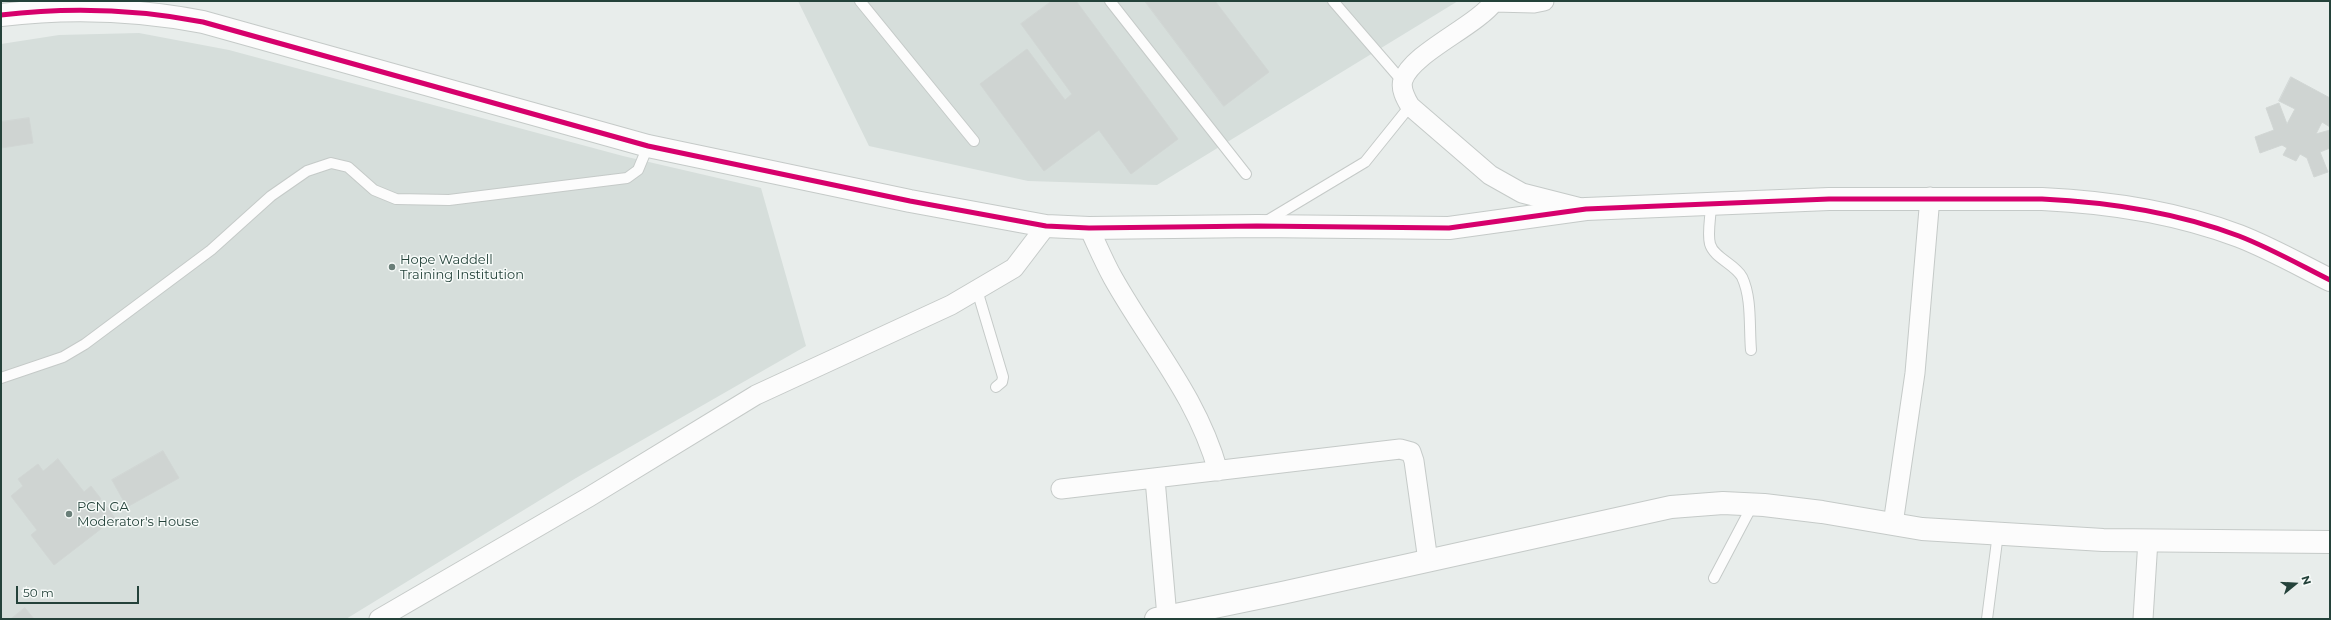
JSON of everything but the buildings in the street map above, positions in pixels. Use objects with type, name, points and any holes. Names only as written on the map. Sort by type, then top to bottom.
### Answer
[{"type":"street","points":[[1544,1],[1534,3],[1495,2],[1477,20],[1426,55],[1407,73],[1402,82],[1403,90],[1410,106],[1490,175],[1522,193],[1586,210]]},
{"type":"street","points":[[1,15],[82,10],[170,15],[202,22],[648,146],[910,201],[1046,226],[1089,228],[1257,226],[1449,228],[1586,210],[1711,204],[1930,198],[2075,200],[2148,212],[2198,223],[2240,236],[2330,280]]},
{"type":"street","points":[[1893,524],[1915,373],[1930,198]]},
{"type":"street","points":[[379,619],[589,497],[756,394],[951,305],[977,290],[1014,268],[1046,226]]},
{"type":"street","points":[[1089,228],[1113,278],[1189,398],[1210,444],[1218,471]]},
{"type":"street","points":[[1061,489],[1400,449],[1411,452],[1414,461],[1428,561]]},
{"type":"street","points":[[1155,478],[1169,617],[1671,507],[1723,503],[1753,504],[1822,512],[1922,529],[2103,540],[2330,542]]},
{"type":"street","points":[[2143,619],[2148,540]]},
{"type":"lane","points":[[860,1],[974,141]]},
{"type":"lane","points":[[1110,1],[1246,174]]},
{"type":"lane","points":[[1333,1],[1402,82]]},
{"type":"lane","points":[[1257,226],[1366,162],[1410,106]]},
{"type":"lane","points":[[1,378],[63,357],[85,344],[211,250],[271,196],[307,171],[331,164],[348,167],[374,190],[396,200],[449,200],[627,178],[638,170],[648,146]]},
{"type":"lane","points":[[1711,204],[1710,244],[1714,251],[1731,265],[1741,276],[1747,293],[1751,350]]},
{"type":"lane","points":[[977,290],[1003,378],[1002,382],[996,387]]},
{"type":"lane","points":[[1714,578],[1753,504]]},
{"type":"lane","points":[[1987,619],[1998,533]]},
{"type":"shaded area","points":[[798,1],[1458,1],[1157,185],[1028,181],[869,146]]},
{"type":"shaded area","name":"Hope Waddell Training Institution","points":[[139,33],[229,50],[623,156],[761,188],[806,346],[576,478],[346,619],[1,619],[1,44],[59,35]]},
{"type":"cycle path","points":[[1,15],[26,12],[77,10],[153,14],[203,22],[648,146],[910,201],[1046,226],[1089,228],[1257,226],[1449,228],[1586,209],[1829,199],[2042,199],[2117,206],[2192,221],[2251,241],[2274,251],[2330,280]]},
{"type":"place","name":"Hope Waddell Training Institution","points":[[392,267]]},
{"type":"place","name":"PCN GA Moderator's House","points":[[69,514]]}]
